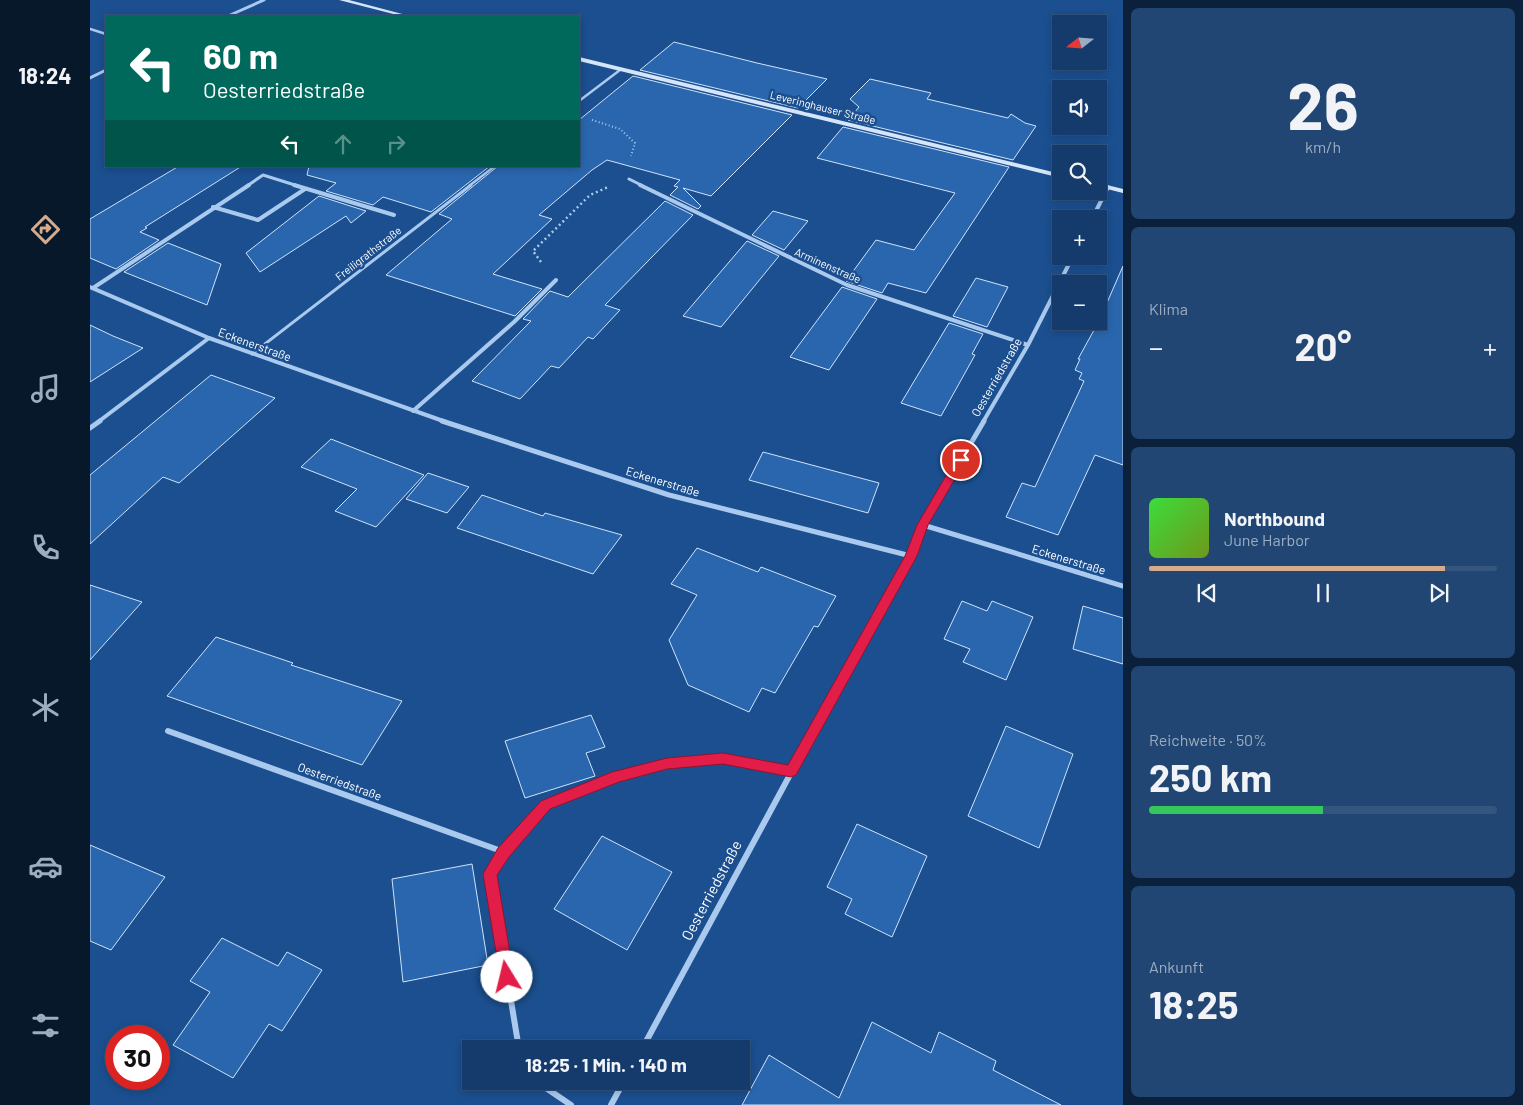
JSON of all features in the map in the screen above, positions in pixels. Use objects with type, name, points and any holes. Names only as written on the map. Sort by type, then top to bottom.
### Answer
[{"type":"main road","points":[[342,0],[403,15]]},
{"type":"main road","name":"Leveringhauser Straße","points":[[580,59],[1052,174]]},
{"type":"main road","points":[[1108,187],[1123,191]]},
{"type":"street","points":[[230,15],[264,0]]},
{"type":"street","points":[[90,78],[105,70]]},
{"type":"street","name":"Eckenerstraße","points":[[92,288],[263,175],[394,215]]},
{"type":"street","name":"Arminenstraße","points":[[630,179],[847,285],[1028,345]]},
{"type":"street","points":[[1096,210],[1108,187]]},
{"type":"street","points":[[213,208],[258,220],[305,189]]},
{"type":"street","name":"Oesterriedstraße","points":[[647,1040],[791,771],[911,556],[923,525],[1028,345],[1068,265]]},
{"type":"street","points":[[414,411],[514,322],[556,280]]},
{"type":"street","name":"Eckenerstraße","points":[[92,288],[208,338],[414,411],[669,494],[911,556]]},
{"type":"street","points":[[90,428],[208,338]]},
{"type":"street","name":"Eckenerstraße","points":[[923,525],[1123,586]]},
{"type":"street","name":"Oesterriedstraße","points":[[168,731],[504,852]]},
{"type":"street","points":[[516,1040],[490,874],[504,852],[546,805],[617,776],[667,763],[723,758],[791,771]]},
{"type":"street","points":[[548,1090],[571,1105]]},
{"type":"street","points":[[612,1105],[620,1090]]},
{"type":"lane","points":[[90,29],[105,34]]},
{"type":"lane","points":[[580,100],[620,70]]},
{"type":"lane","name":"Freiligrathstraße","points":[[252,354],[494,167]]},
{"type":"path","points":[[556,280],[533,251],[590,195],[630,179],[628,164],[635,144],[620,129],[586,119]]},
{"type":"building","points":[[674,42],[827,79],[798,108],[640,70]]},
{"type":"building","points":[[633,76],[792,115],[711,196],[683,188],[701,206],[698,209],[670,195],[678,187],[674,186],[680,180],[607,160],[592,170],[539,215],[552,219],[493,274],[542,289],[515,316],[386,275],[452,219],[439,214],[497,167],[580,167],[580,119]]},
{"type":"building","points":[[870,79],[931,93],[927,99],[1008,118],[1011,114],[1025,123],[1036,126],[1013,160],[848,120],[859,107],[850,99]]},
{"type":"building","points":[[843,127],[1009,167],[926,293],[888,283],[882,293],[846,281],[876,240],[914,250],[955,193],[817,158]]},
{"type":"building","points":[[177,167],[240,167],[145,227],[147,228],[140,232],[159,240],[116,269],[90,258],[90,219]]},
{"type":"building","points":[[309,167],[489,167],[431,212],[383,197],[373,205],[326,191],[336,183],[307,175]]},
{"type":"building","points":[[319,196],[366,211],[351,223],[346,216],[260,272],[246,253]]},
{"type":"building","points":[[665,201],[693,215],[605,305],[620,310],[593,339],[588,337],[559,368],[551,366],[520,399],[472,381],[531,321],[523,319],[550,291],[568,297]]},
{"type":"building","points":[[773,211],[808,221],[784,250],[752,235]]},
{"type":"building","points":[[747,241],[779,256],[721,327],[683,316]]},
{"type":"building","points":[[168,243],[221,264],[207,305],[124,272]]},
{"type":"building","points":[[1123,266],[1123,465],[1095,455],[1058,535],[1006,517],[1022,483],[1035,487],[1084,381],[1079,379],[1082,373],[1075,370],[1080,359],[1078,359],[1094,330],[1107,330],[1107,303]]},
{"type":"building","points":[[976,278],[1008,287],[987,327],[953,316]]},
{"type":"building","points":[[842,287],[877,299],[829,370],[790,357]]},
{"type":"building","points":[[949,323],[983,334],[972,354],[975,355],[941,416],[901,403]]},
{"type":"building","points":[[90,325],[113,336],[143,348],[90,382]]},
{"type":"building","points":[[211,375],[275,398],[179,483],[163,477],[90,544],[90,475]]},
{"type":"building","points":[[331,439],[424,475],[376,527],[335,511],[357,489],[301,467]]},
{"type":"building","points":[[763,452],[879,483],[868,513],[749,480]]},
{"type":"building","points":[[428,473],[469,487],[447,513],[406,499]]},
{"type":"building","points":[[482,495],[543,516],[545,513],[622,535],[593,574],[457,528]]},
{"type":"building","points":[[697,548],[758,572],[761,567],[836,596],[818,627],[814,626],[775,693],[762,688],[749,712],[688,685],[669,640],[697,595],[671,584]]},
{"type":"building","points":[[90,585],[142,602],[90,660]]},
{"type":"building","points":[[962,601],[987,611],[992,601],[1033,617],[1006,680],[963,662],[970,649],[944,639]]},
{"type":"building","points":[[1083,606],[1123,618],[1123,664],[1073,649]]},
{"type":"building","points":[[216,637],[293,663],[291,665],[402,701],[362,765],[167,696]]},
{"type":"building","points":[[591,715],[605,747],[586,753],[595,776],[525,798],[505,741]]},
{"type":"building","points":[[1006,726],[1073,754],[1039,848],[968,816]]},
{"type":"building","points":[[857,824],[927,856],[892,937],[845,914],[852,899],[827,887]]},
{"type":"building","points":[[602,836],[672,872],[627,950],[554,909]]},
{"type":"building","points":[[90,845],[165,877],[111,950],[90,941]]},
{"type":"building","points":[[472,864],[488,965],[403,982],[392,879]]},
{"type":"building","points":[[222,938],[278,966],[287,952],[322,970],[282,1031],[269,1024],[233,1078],[173,1045],[210,992],[190,981]]},
{"type":"building","points":[[872,1022],[931,1053],[939,1032],[996,1061],[993,1070],[1061,1105],[742,1105],[769,1055],[839,1098]]},
{"type":"route","points":[[507,977],[490,874],[504,852],[546,805],[617,776],[667,763],[723,758],[791,771],[911,556],[923,525],[961,460]]}]
